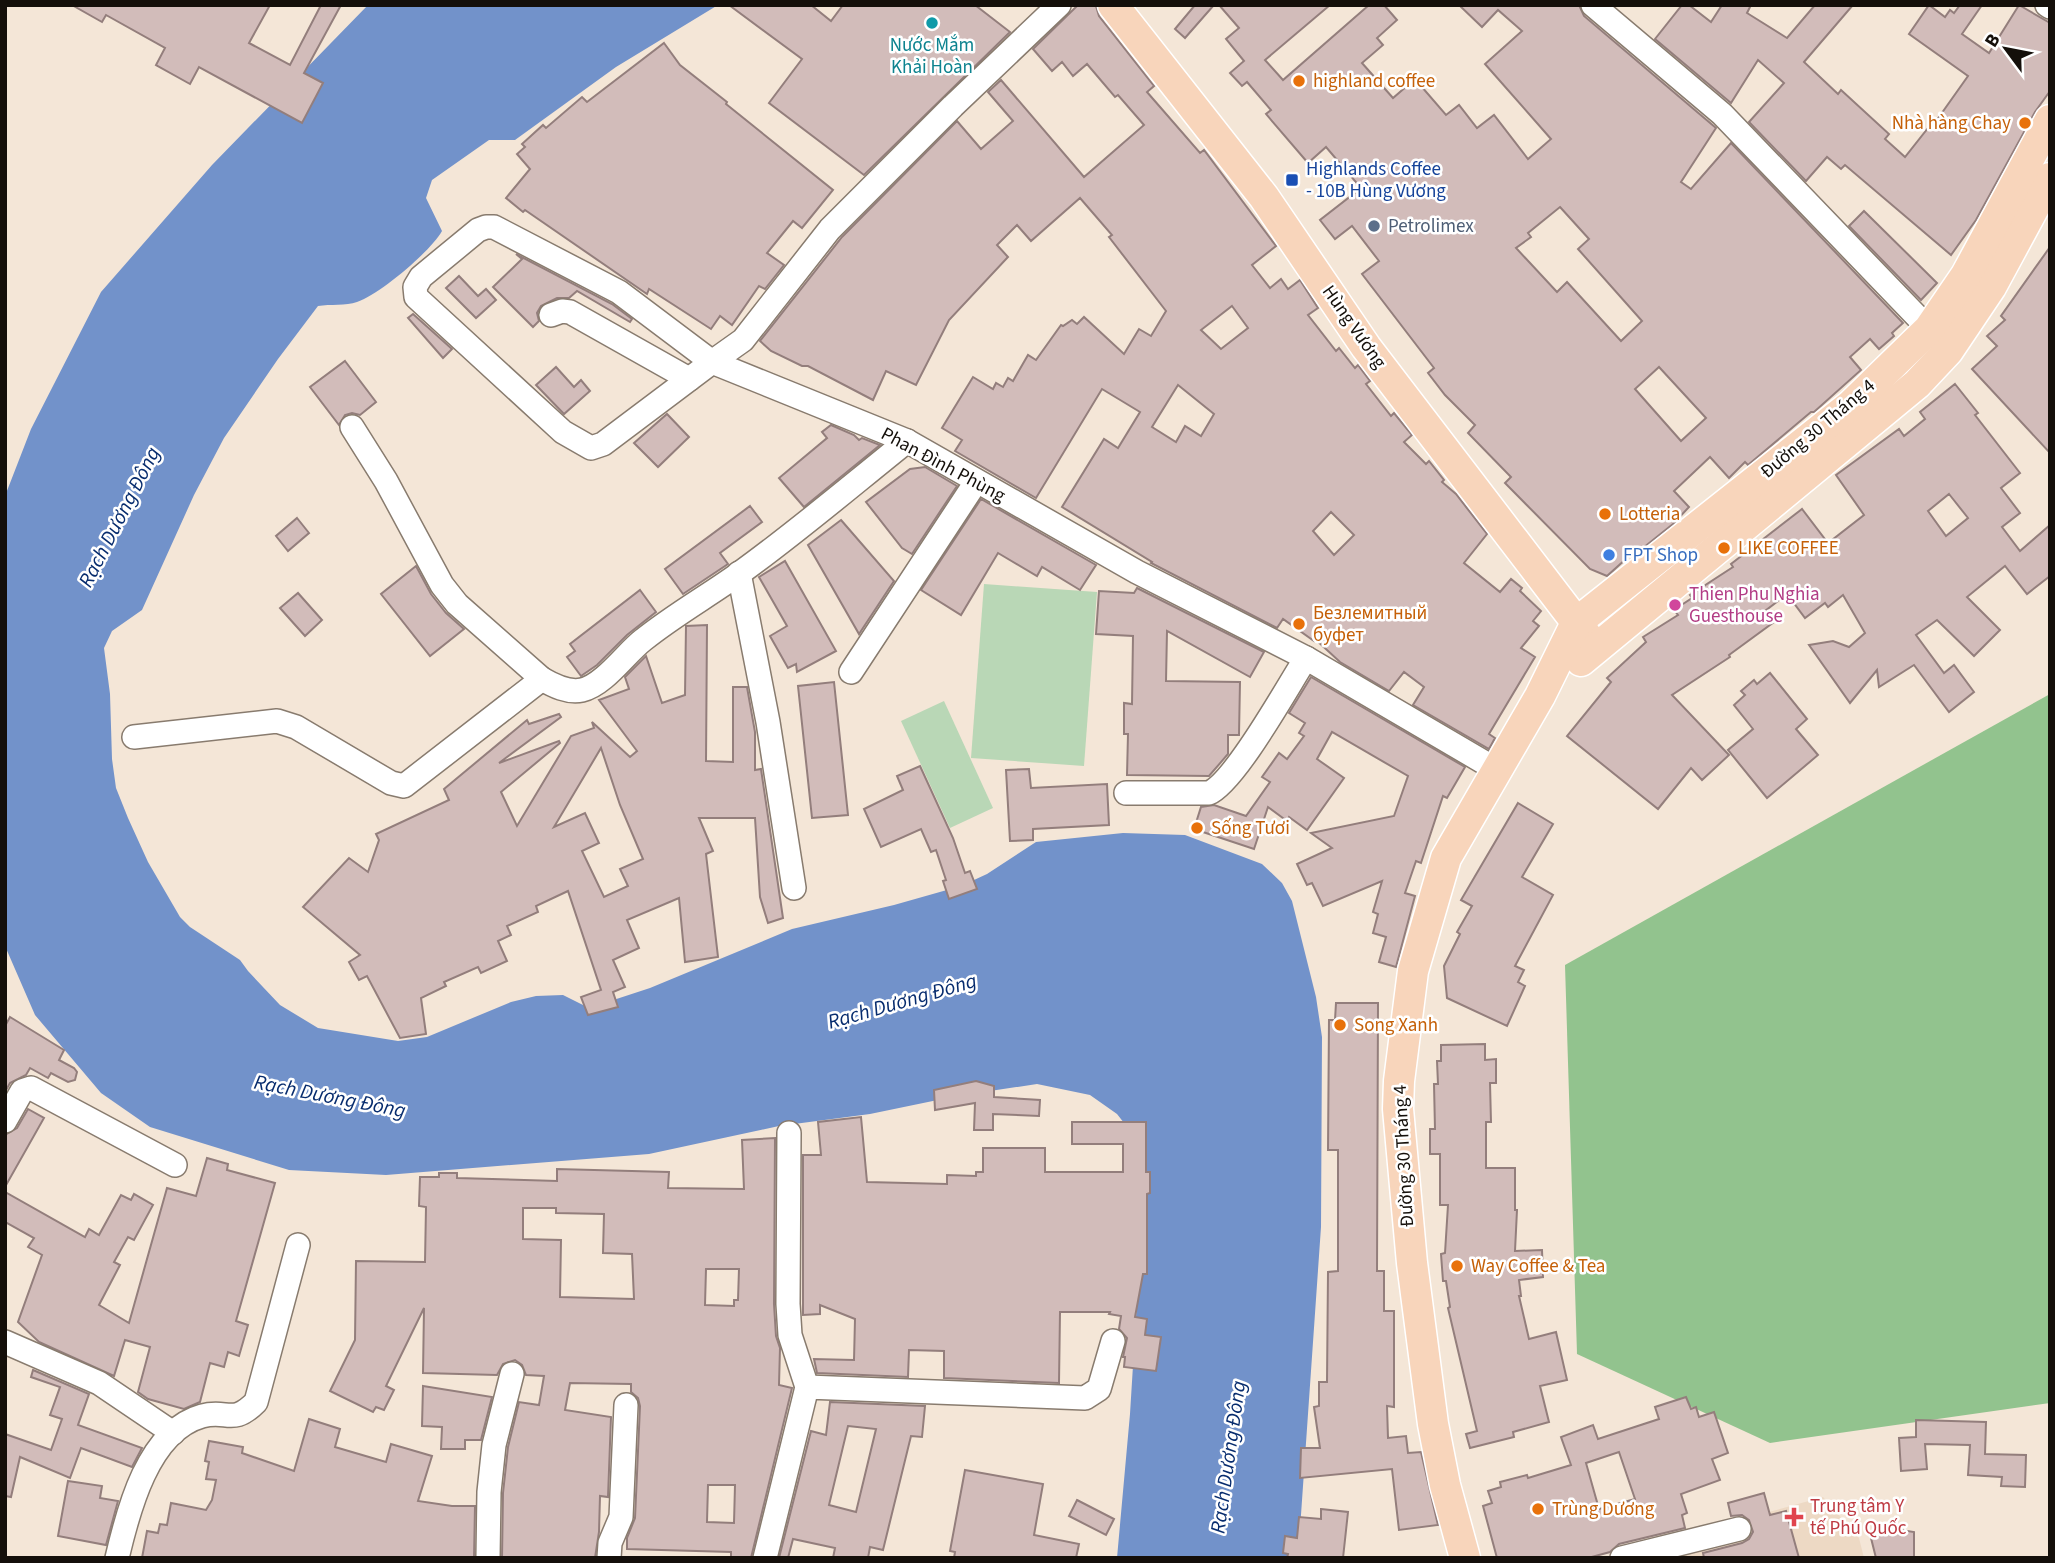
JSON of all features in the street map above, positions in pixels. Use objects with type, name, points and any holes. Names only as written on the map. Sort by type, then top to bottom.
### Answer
[{"type":"main road","name":"Hùng Vương","points":[[1113,5],[1264,197],[1366,347],[1596,648]]},
{"type":"main road","name":"Đường 30 Tháng 4","points":[[1465,1558],[1433,1424],[1412,1263],[1398,1109],[1413,971],[1446,858],[1540,696],[1577,623],[1917,384],[1966,275],[2050,120]]},
{"type":"main road","name":"Đường 30 Tháng 4","points":[[1938,340],[1991,287],[2050,178]]},
{"type":"main road","name":"Đường 30 Tháng 4","points":[[1540,696],[1767,490]]},
{"type":"street","points":[[551,315],[562,311],[570,312],[689,379],[743,340],[830,229],[1059,5]]},
{"type":"street","points":[[1593,5],[1722,114],[1938,340]]},
{"type":"street","name":"Phan Đình Phùng","points":[[689,379],[603,444],[591,448],[564,432],[416,297],[414,290],[421,277],[478,230],[494,227],[619,292],[712,362],[907,442],[1137,572],[1306,658],[1497,769]]},
{"type":"street","points":[[352,427],[386,481],[442,585],[457,604],[542,679],[557,687],[573,690],[592,686],[642,640],[739,573],[907,442]]},
{"type":"street","points":[[851,672],[976,482]]},
{"type":"street","points":[[739,573],[768,722],[794,888]]},
{"type":"street","points":[[1126,793],[1209,793],[1218,788],[1256,738],[1306,658]]},
{"type":"street","points":[[134,737],[277,722],[296,727],[391,783],[404,786],[542,679]]},
{"type":"street","points":[[5,1121],[22,1091],[30,1088],[174,1165]]},
{"type":"street","points":[[765,1558],[807,1387],[790,1335],[789,1133]]},
{"type":"street","points":[[117,1558],[125,1522],[149,1464],[173,1433],[203,1416],[236,1416],[246,1412],[256,1402],[298,1245]]},
{"type":"street","points":[[807,1387],[1085,1398],[1100,1389],[1113,1341]]},
{"type":"street","points":[[5,1342],[99,1383],[173,1433]]},
{"type":"street","points":[[488,1558],[489,1492],[494,1446],[512,1374]]},
{"type":"street","points":[[609,1558],[610,1543],[621,1517],[626,1405]]},
{"type":"street","points":[[1622,1558],[1739,1529]]},
{"type":"shaded area","name":"Trung tâm Y tế Phú Quốc","points":[[1823,1497],[1859,1538],[1864,1558],[1603,1558]]},
{"type":"green space","points":[[984,584],[1097,592],[1084,766],[971,758]]},
{"type":"green space","points":[[2050,694],[2050,1403],[1770,1443],[1577,1354],[1565,965]]},
{"type":"green space","points":[[944,701],[993,808],[950,828],[901,721]]},
{"type":"water","name":"Rạch Dương Đông","points":[[368,5],[718,5],[616,67],[515,140],[489,140],[432,180],[426,198],[442,231],[436,240],[404,271],[367,298],[353,303],[318,306],[224,438],[194,495],[142,610],[112,631],[104,648],[116,788],[148,862],[180,917],[190,927],[240,960],[280,1005],[318,1028],[398,1041],[427,1037],[511,1002],[536,996],[563,995],[589,1008],[650,988],[792,929],[961,886],[987,874],[1036,842],[1123,833],[1185,835],[1262,864],[1282,883],[1292,901],[1316,997],[1322,1037],[1321,1227],[1298,1558],[1117,1558],[1130,1414],[1143,1204],[1128,1128],[1117,1114],[1090,1095],[1037,1084],[957,1096],[870,1114],[779,1126],[649,1154],[386,1175],[289,1170],[150,1127],[101,1093],[35,1015],[5,946],[5,496],[31,429],[101,292],[212,165]]},
{"type":"building","points":[[72,5],[270,5],[249,43],[290,65],[321,5],[341,5],[304,73],[323,83],[302,123],[199,67],[190,84],[156,65],[165,48],[106,15],[102,22]]},
{"type":"building","points":[[729,5],[811,5],[831,21],[843,5],[975,5],[1010,32],[864,175],[769,103],[802,59]]},
{"type":"building","points":[[1078,5],[1096,6],[1099,16],[1154,86],[1147,92],[1200,153],[1204,150],[1276,246],[1252,265],[1270,288],[1281,279],[1288,289],[1300,280],[1318,308],[1308,315],[1336,351],[1339,348],[1355,368],[1358,365],[1370,381],[1366,384],[1391,416],[1394,413],[1412,435],[1404,442],[1426,464],[1429,461],[1444,480],[1442,482],[1456,494],[1487,534],[1464,563],[1500,592],[1511,579],[1541,611],[1533,621],[1539,626],[1521,648],[1535,657],[1489,734],[1495,738],[1489,749],[1413,705],[1424,687],[1404,672],[1389,691],[1340,662],[1315,639],[1314,641],[1283,619],[1277,628],[1151,563],[1062,507],[1104,439],[1118,448],[1140,412],[1102,389],[1036,498],[955,451],[962,440],[942,428],[973,377],[993,389],[996,383],[1003,387],[1008,378],[1013,381],[1028,355],[1036,360],[1061,325],[1072,320],[1077,324],[1084,317],[1124,354],[1139,329],[1151,336],[1166,311],[1109,237],[1112,235],[1080,198],[1031,241],[1017,225],[997,245],[1008,257],[949,320],[916,385],[886,371],[873,400],[808,366],[802,366],[771,351],[760,341],[842,237],[957,121],[981,149],[1013,121],[988,92],[1001,80],[1084,177],[1144,125],[1087,64],[1073,76],[1062,62],[1052,71],[1033,49]],"holes":[[[1232,306],[1248,328],[1221,349],[1201,330]],[[1178,385],[1214,414],[1201,436],[1185,426],[1176,442],[1152,427]],[[1331,512],[1354,535],[1334,555],[1313,531]]]},
{"type":"building","points":[[1195,5],[1214,5],[1185,38],[1175,29]]},
{"type":"building","points":[[1219,5],[1330,5],[1265,60],[1283,80],[1369,5],[1384,5],[1397,20],[1377,38],[1383,45],[1362,63],[1393,98],[1415,79],[1446,115],[1459,105],[1477,128],[1494,115],[1528,159],[1551,139],[1485,64],[1522,31],[1498,10],[1482,27],[1459,5],[1579,5],[1584,16],[1716,128],[1681,182],[1691,189],[1731,143],[1903,323],[1892,333],[1894,336],[1879,349],[1870,339],[1850,357],[1861,370],[1748,465],[1745,462],[1729,478],[1710,457],[1674,491],[1689,507],[1673,524],[1638,552],[1636,550],[1607,576],[1590,569],[1505,483],[1511,477],[1468,433],[1475,425],[1445,395],[1428,373],[1434,368],[1362,274],[1379,261],[1352,226],[1335,239],[1320,220],[1361,188],[1326,147],[1308,163],[1266,114],[1271,110],[1247,82],[1242,86],[1230,73],[1244,61],[1226,39],[1239,28]],"holes":[[[1560,207],[1589,239],[1578,249],[1642,321],[1621,341],[1567,282],[1557,292],[1516,248],[1531,237],[1528,233]],[[1659,367],[1706,418],[1681,441],[1635,389]]]},
{"type":"building","points":[[1682,5],[1689,5],[1711,22],[1722,5],[1751,5],[1747,13],[1787,38],[1815,5],[1853,5],[1804,62],[1838,94],[1841,90],[1889,134],[1885,139],[1905,157],[1932,123],[1934,124],[1968,76],[1909,34],[1929,5],[1945,17],[1950,10],[1954,13],[1960,5],[1982,5],[1962,34],[1989,53],[2019,5],[2050,23],[2050,91],[2035,112],[1976,220],[1951,255],[1845,165],[1841,169],[1827,157],[1806,181],[1749,122],[1784,83],[1758,60],[1731,103],[1655,39]]},
{"type":"building","points":[[664,43],[680,65],[833,190],[802,228],[793,221],[767,253],[784,265],[765,289],[759,286],[732,325],[720,316],[711,329],[649,289],[647,294],[506,198],[530,169],[517,154],[525,147],[522,144],[543,125],[546,128],[582,97],[587,102]]},
{"type":"building","points":[[1864,211],[1937,283],[1921,300],[1849,226]]},
{"type":"building","points":[[2050,247],[2050,453],[1972,369],[1997,346],[1987,336],[2005,320],[2001,316]]},
{"type":"building","points":[[516,254],[612,304],[632,319],[630,322],[577,291],[569,298],[557,298],[541,306],[537,313],[539,321],[533,327],[493,287],[522,259]]},
{"type":"building","points":[[459,276],[478,296],[486,289],[496,300],[476,318],[446,288]]},
{"type":"building","points":[[413,314],[452,349],[443,358],[408,318]]},
{"type":"building","points":[[345,361],[376,402],[360,415],[345,415],[339,425],[310,387]]},
{"type":"building","points":[[556,367],[574,387],[581,380],[590,391],[564,414],[536,385]]},
{"type":"building","points":[[1955,384],[1978,413],[1975,415],[2020,473],[2001,488],[2020,513],[2002,527],[2020,551],[2050,525],[2050,576],[2027,594],[2005,566],[1967,597],[2000,630],[1974,656],[1937,620],[1916,635],[1944,673],[1954,665],[1974,692],[1949,712],[1914,665],[1879,687],[1877,670],[1850,703],[1809,645],[1833,641],[1849,647],[1865,633],[1843,595],[1828,607],[1825,603],[1805,618],[1787,594],[1765,611],[1774,622],[1729,655],[1730,657],[1672,695],[1729,755],[1702,780],[1691,768],[1658,809],[1567,736],[1611,682],[1607,678],[1646,642],[1643,637],[1678,615],[1674,610],[1692,598],[1690,595],[1733,567],[1731,564],[1802,509],[1828,543],[1864,515],[1836,475],[1899,429],[1904,436],[1925,419],[1920,412]],"holes":[[[1949,494],[1968,518],[1946,536],[1928,511]]]},
{"type":"building","points":[[667,414],[689,437],[658,467],[634,443]]},
{"type":"building","points":[[831,425],[859,440],[862,438],[880,445],[804,507],[779,478],[827,438],[822,432]]},
{"type":"building","points":[[925,467],[957,486],[912,554],[902,548],[866,502],[910,469]]},
{"type":"building","points":[[981,499],[1096,565],[1080,590],[1042,567],[1037,576],[998,553],[961,615],[921,590]]},
{"type":"building","points":[[750,506],[762,522],[720,553],[728,564],[683,594],[665,569]]},
{"type":"building","points":[[297,518],[309,533],[288,551],[276,536]]},
{"type":"building","points":[[841,520],[894,581],[859,634],[808,545]]},
{"type":"building","points":[[785,561],[836,651],[797,672],[796,664],[788,668],[770,636],[787,626],[759,577]]},
{"type":"building","points":[[416,566],[431,594],[446,613],[464,629],[430,656],[381,594]]},
{"type":"building","points":[[1137,588],[1264,652],[1250,677],[1167,631],[1166,681],[1240,682],[1239,735],[1228,735],[1228,754],[1209,776],[1127,775],[1128,734],[1124,734],[1124,703],[1132,704],[1133,636],[1096,634],[1099,591],[1134,593]]},
{"type":"building","points":[[640,590],[656,612],[581,676],[567,657],[575,651],[570,644]]},
{"type":"building","points":[[298,593],[322,620],[305,636],[280,608]]},
{"type":"building","points":[[707,625],[706,761],[733,762],[733,687],[747,687],[755,732],[755,770],[761,769],[783,918],[768,923],[760,897],[755,818],[699,818],[713,851],[706,854],[718,957],[685,962],[679,898],[627,920],[639,948],[613,960],[625,987],[613,992],[618,1007],[588,1015],[581,997],[601,990],[568,891],[536,906],[538,912],[507,926],[511,935],[498,941],[507,961],[481,973],[478,967],[444,982],[446,986],[421,998],[426,1034],[400,1038],[367,976],[359,980],[349,962],[360,955],[303,907],[349,858],[368,872],[379,840],[376,834],[449,800],[444,789],[527,720],[529,724],[559,714],[561,717],[499,763],[559,741],[560,743],[501,792],[517,826],[571,736],[594,728],[592,722],[630,757],[637,751],[599,700],[629,689],[625,677],[646,656],[662,703],[685,695],[686,626]],"holes":[[[601,748],[620,805],[643,859],[620,869],[628,886],[604,897],[582,851],[599,843],[585,813],[554,827]]]},
{"type":"building","points":[[1770,673],[1807,719],[1796,729],[1818,755],[1767,798],[1728,750],[1753,729],[1734,705],[1745,695],[1741,691],[1754,680],[1757,684]]},
{"type":"building","points":[[1311,677],[1465,767],[1447,798],[1443,796],[1421,863],[1416,861],[1405,893],[1415,896],[1396,967],[1379,962],[1386,937],[1373,933],[1378,914],[1373,912],[1382,881],[1323,906],[1312,883],[1307,885],[1297,864],[1332,848],[1311,833],[1394,816],[1408,776],[1332,732],[1317,759],[1344,778],[1307,830],[1289,817],[1287,821],[1268,807],[1254,849],[1194,829],[1201,807],[1214,805],[1246,816],[1270,782],[1262,777],[1279,753],[1287,759],[1304,736],[1299,733],[1305,723],[1289,713]]},
{"type":"building","points":[[834,682],[848,815],[812,818],[798,686]]},
{"type":"building","points":[[920,766],[953,838],[965,873],[970,871],[977,889],[949,899],[936,850],[931,852],[921,829],[881,847],[864,809],[903,790],[897,776]]},
{"type":"building","points":[[1029,769],[1031,788],[1107,784],[1109,825],[1033,829],[1033,840],[1010,841],[1006,770]]},
{"type":"building","points":[[1518,803],[1553,824],[1522,877],[1553,895],[1515,966],[1524,970],[1518,982],[1525,986],[1507,1026],[1447,998],[1444,966],[1460,934],[1457,932],[1472,906],[1461,900]]},
{"type":"building","points":[[1336,1003],[1378,1003],[1377,1271],[1384,1271],[1384,1311],[1394,1311],[1394,1407],[1387,1406],[1388,1438],[1406,1436],[1408,1453],[1421,1452],[1438,1525],[1399,1530],[1392,1469],[1300,1478],[1301,1448],[1320,1448],[1314,1407],[1319,1406],[1319,1382],[1327,1382],[1328,1272],[1338,1271],[1338,1150],[1328,1150],[1329,1020],[1335,1020]]},
{"type":"building","points":[[10,1017],[64,1050],[59,1060],[74,1068],[77,1072],[75,1080],[68,1082],[51,1073],[48,1078],[30,1068],[26,1075],[10,1083],[5,1092],[5,1026]]},
{"type":"building","points":[[1485,1044],[1485,1060],[1496,1059],[1496,1083],[1490,1083],[1491,1122],[1486,1122],[1486,1168],[1515,1168],[1515,1251],[1542,1250],[1543,1277],[1519,1280],[1519,1296],[1529,1339],[1556,1332],[1567,1380],[1540,1386],[1549,1422],[1513,1432],[1514,1437],[1470,1448],[1466,1434],[1477,1431],[1448,1308],[1446,1281],[1443,1281],[1441,1254],[1445,1253],[1448,1205],[1440,1205],[1440,1154],[1430,1154],[1430,1129],[1435,1129],[1434,1084],[1438,1084],[1437,1061],[1441,1061],[1441,1045]]},
{"type":"building","points":[[976,1081],[994,1086],[994,1097],[1040,1100],[1039,1116],[993,1114],[993,1130],[974,1130],[975,1103],[935,1110],[934,1090]]},
{"type":"building","points":[[28,1109],[44,1118],[5,1187],[5,1135],[17,1128]]},
{"type":"building","points":[[861,1117],[867,1182],[947,1184],[947,1175],[976,1176],[976,1172],[983,1172],[983,1148],[1045,1148],[1045,1172],[1123,1172],[1123,1144],[1072,1144],[1072,1122],[1146,1122],[1146,1172],[1150,1172],[1150,1193],[1147,1194],[1147,1274],[1143,1274],[1135,1317],[1147,1319],[1145,1335],[1161,1337],[1156,1371],[1124,1367],[1127,1338],[1119,1329],[1121,1316],[1109,1314],[1110,1312],[1060,1312],[1059,1383],[944,1378],[944,1351],[909,1350],[908,1377],[817,1373],[814,1359],[854,1360],[855,1319],[820,1305],[820,1314],[803,1315],[803,1155],[821,1155],[818,1122]]},
{"type":"building","points":[[775,1138],[774,1304],[776,1336],[780,1348],[779,1385],[792,1388],[751,1558],[731,1558],[731,1552],[627,1549],[627,1538],[635,1518],[640,1406],[638,1398],[631,1392],[631,1384],[570,1383],[565,1410],[611,1417],[608,1497],[600,1496],[595,1558],[502,1558],[503,1493],[508,1447],[519,1402],[539,1405],[544,1376],[526,1375],[522,1365],[515,1360],[503,1364],[497,1375],[423,1373],[424,1308],[386,1386],[394,1390],[384,1410],[376,1407],[373,1412],[330,1391],[355,1340],[356,1261],[425,1262],[426,1207],[419,1206],[420,1177],[457,1173],[457,1178],[557,1181],[557,1169],[669,1172],[668,1188],[744,1189],[742,1140]],"holes":[[[523,1208],[556,1208],[556,1213],[604,1214],[603,1253],[632,1254],[634,1299],[560,1297],[561,1240],[523,1239]],[[706,1269],[739,1269],[738,1300],[734,1300],[734,1306],[705,1305]],[[708,1485],[735,1485],[734,1523],[707,1522]]]},
{"type":"building","points":[[207,1158],[228,1164],[227,1170],[275,1183],[236,1321],[248,1325],[239,1356],[228,1352],[224,1367],[210,1363],[200,1402],[184,1409],[148,1399],[138,1392],[150,1347],[125,1340],[114,1376],[39,1342],[18,1322],[42,1255],[28,1247],[34,1238],[5,1222],[5,1192],[85,1237],[89,1229],[99,1235],[121,1195],[131,1200],[134,1194],[153,1205],[134,1240],[128,1237],[114,1262],[120,1265],[99,1305],[129,1323],[167,1188],[196,1196]]},
{"type":"building","points":[[33,1370],[89,1394],[78,1425],[142,1448],[132,1467],[81,1448],[70,1478],[20,1457],[11,1497],[5,1496],[5,1434],[51,1450],[62,1419],[50,1415],[60,1387],[31,1377]]},
{"type":"building","points":[[423,1386],[492,1397],[481,1440],[465,1440],[465,1449],[441,1449],[442,1427],[422,1426]]},
{"type":"building","points":[[1686,1397],[1691,1409],[1696,1407],[1699,1417],[1714,1412],[1728,1453],[1712,1459],[1720,1480],[1681,1494],[1687,1513],[1682,1515],[1685,1528],[1619,1544],[1610,1552],[1588,1558],[1497,1558],[1483,1506],[1492,1503],[1488,1491],[1501,1487],[1500,1482],[1527,1475],[1528,1478],[1571,1465],[1561,1437],[1593,1425],[1598,1439],[1659,1419],[1655,1407]],"holes":[[[1619,1452],[1635,1499],[1599,1509],[1586,1463]]]},
{"type":"building","points":[[830,1402],[925,1406],[922,1437],[911,1436],[883,1550],[870,1547],[868,1558],[833,1558],[835,1548],[793,1539],[788,1558],[779,1558],[811,1431],[826,1435]],"holes":[[[848,1426],[876,1429],[856,1512],[829,1505]]]},
{"type":"building","points":[[309,1419],[340,1429],[335,1447],[386,1462],[391,1444],[432,1456],[418,1501],[475,1506],[474,1558],[142,1558],[147,1531],[158,1533],[160,1524],[167,1525],[171,1503],[206,1510],[212,1500],[216,1480],[206,1479],[209,1462],[205,1461],[209,1441],[243,1447],[242,1453],[294,1471]]},
{"type":"building","points":[[1916,1420],[1986,1422],[1985,1454],[2026,1455],[2025,1487],[2001,1486],[2002,1477],[1968,1475],[1970,1445],[1925,1444],[1927,1469],[1901,1471],[1899,1438],[1916,1437]]},
{"type":"building","points":[[965,1470],[1043,1484],[1034,1535],[1079,1544],[1076,1558],[954,1558],[955,1552],[950,1551]]},
{"type":"building","points":[[68,1481],[102,1486],[100,1498],[118,1501],[106,1545],[58,1536]]},
{"type":"building","points":[[1764,1493],[1770,1515],[1786,1511],[1799,1558],[1704,1558],[1703,1553],[1749,1539],[1753,1532],[1749,1520],[1742,1515],[1731,1516],[1728,1503]]},
{"type":"building","points":[[1077,1500],[1114,1519],[1106,1535],[1069,1516]]},
{"type":"building","points":[[1321,1509],[1348,1512],[1343,1558],[1287,1558],[1288,1554],[1283,1553],[1285,1536],[1297,1538],[1299,1517],[1321,1519]]},
{"type":"building","points":[[1901,1530],[1914,1532],[1914,1558],[1876,1558],[1870,1534]]},
{"type":"place","name":"Nước Mắm Khải Hoàn","points":[[932,23]]},
{"type":"place","name":"highland coffee","points":[[1299,81]]},
{"type":"place","name":"Nhà hàng Chay","points":[[2025,123]]},
{"type":"place","name":"Highlands Coffee - 10B Hùng Vương","points":[[1292,180]]},
{"type":"place","name":"Petrolimex","points":[[1374,226]]},
{"type":"place","name":"Lotteria","points":[[1605,514]]},
{"type":"place","name":"LIKE COFFEE","points":[[1724,548]]},
{"type":"place","name":"FPT Shop","points":[[1609,555]]},
{"type":"place","name":"Thien Phu Nghia Guesthouse","points":[[1675,605]]},
{"type":"place","name":"Безлемитный буфет","points":[[1299,624]]},
{"type":"place","name":"Sống Tươi","points":[[1197,828]]},
{"type":"place","name":"Song Xanh","points":[[1340,1025]]},
{"type":"place","name":"Way Coffee & Tea","points":[[1457,1266]]},
{"type":"place","name":"Trùng Dương","points":[[1538,1509]]},
{"type":"place","name":"Trung tâm Y tế Phú Quốc","points":[[1794,1517]]}]
